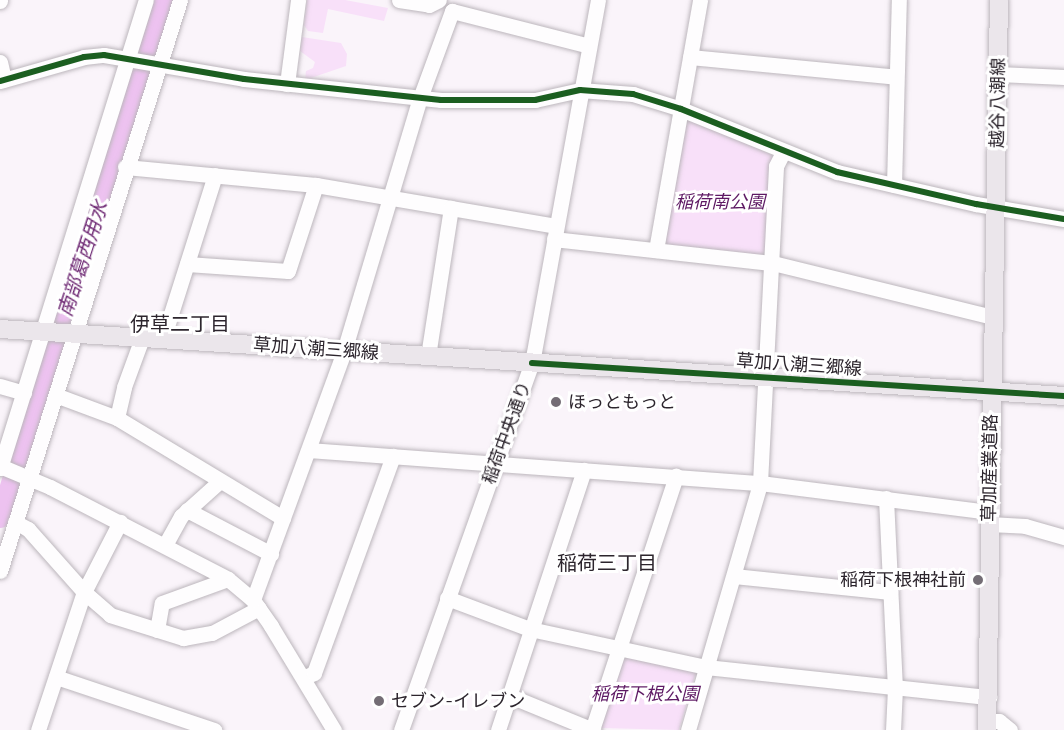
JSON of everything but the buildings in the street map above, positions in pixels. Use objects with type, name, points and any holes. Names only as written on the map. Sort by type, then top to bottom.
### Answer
[{"type":"main road","name":"越谷八潮線","points":[[995,207],[999,0]]},
{"type":"main road","name":"草加産業道路","points":[[987,726],[995,207]]},
{"type":"main road","name":"草加八潮三郷線","points":[[0,329],[1064,396]]},
{"type":"street","points":[[146,0],[46,332],[1,467],[120,522],[228,579],[256,604],[305,677],[328,728]]},
{"type":"street","points":[[0,571],[26,477],[58,396],[72,333],[155,64],[180,0]]},
{"type":"street","points":[[287,84],[298,0]]},
{"type":"street","points":[[399,0],[429,5],[438,0]]},
{"type":"street","name":"稲荷中央通り","points":[[401,730],[532,363],[598,0]]},
{"type":"street","points":[[656,250],[700,0]]},
{"type":"street","points":[[894,185],[899,0]]},
{"type":"street","points":[[15,522],[28,529],[84,592],[110,615],[183,638],[212,633],[256,604],[283,518],[344,351],[420,98],[452,11],[590,46]]},
{"type":"street","points":[[0,62],[2,80],[84,57],[130,58],[155,64],[287,84],[469,102],[536,100],[580,90],[633,94],[681,109],[837,172],[995,207],[1064,219]]},
{"type":"street","points":[[690,57],[896,77]]},
{"type":"street","points":[[998,74],[1064,77]]},
{"type":"street","points":[[688,730],[760,483],[773,263],[776,166],[783,152]]},
{"type":"street","points":[[125,167],[316,185],[451,208],[555,233],[656,250],[773,263],[993,317]]},
{"type":"street","points":[[163,339],[215,175]]},
{"type":"street","points":[[187,264],[288,271],[316,185]]},
{"type":"street","points":[[428,356],[451,208]]},
{"type":"street","points":[[117,418],[142,338]]},
{"type":"street","points":[[0,386],[24,393]]},
{"type":"street","points":[[58,396],[117,418],[283,518]]},
{"type":"street","points":[[309,450],[760,483],[886,498],[990,518],[1064,537]]},
{"type":"street","points":[[305,677],[314,673],[393,456]]},
{"type":"street","points":[[498,730],[584,470]]},
{"type":"street","points":[[510,696],[593,730],[676,476]]},
{"type":"street","points":[[165,545],[187,510],[220,481]]},
{"type":"street","points":[[886,498],[895,688],[893,730]]},
{"type":"street","points":[[187,510],[271,554]]},
{"type":"street","points":[[38,730],[84,592],[120,522]]},
{"type":"street","points":[[734,576],[890,592]]},
{"type":"street","points":[[158,630],[162,603],[228,579]]},
{"type":"street","points":[[447,598],[530,629],[706,667],[988,697]]},
{"type":"street","points":[[56,677],[208,729]]},
{"type":"street","points":[[987,726],[999,722],[1010,730]]},
{"type":"green space","points":[[307,0],[345,0],[388,8],[384,21],[328,9],[323,33],[308,31],[304,25]]},
{"type":"green space","points":[[302,37],[341,43],[347,54],[346,66],[305,80],[306,71],[313,68],[315,62],[300,51]]},
{"type":"green space","name":"稲荷南公園","points":[[688,118],[772,155],[767,251],[760,256],[667,247],[663,241],[684,121]]},
{"type":"green space","name":"稲荷下根公園","points":[[625,654],[696,672],[679,730],[601,728],[598,723]]},
{"type":"waterway","name":"南部葛西用水","points":[[0,518],[165,0]]},
{"type":"cycle path","points":[[0,81],[84,57],[104,55],[244,79],[441,100],[535,100],[580,90],[633,94],[681,109],[837,172],[976,204],[1064,219]]},
{"type":"cycle path","points":[[532,363],[1064,396]]},
{"type":"place","name":"ほっともっと","points":[[556,402]]},
{"type":"place","name":"稲荷下根神社前","points":[[978,580]]},
{"type":"place","name":"セブン-イレブン","points":[[379,701]]},
{"type":"district","name":"伊草二丁目","points":[[180,324]]},
{"type":"district","name":"稲荷三丁目","points":[[607,563]]}]
